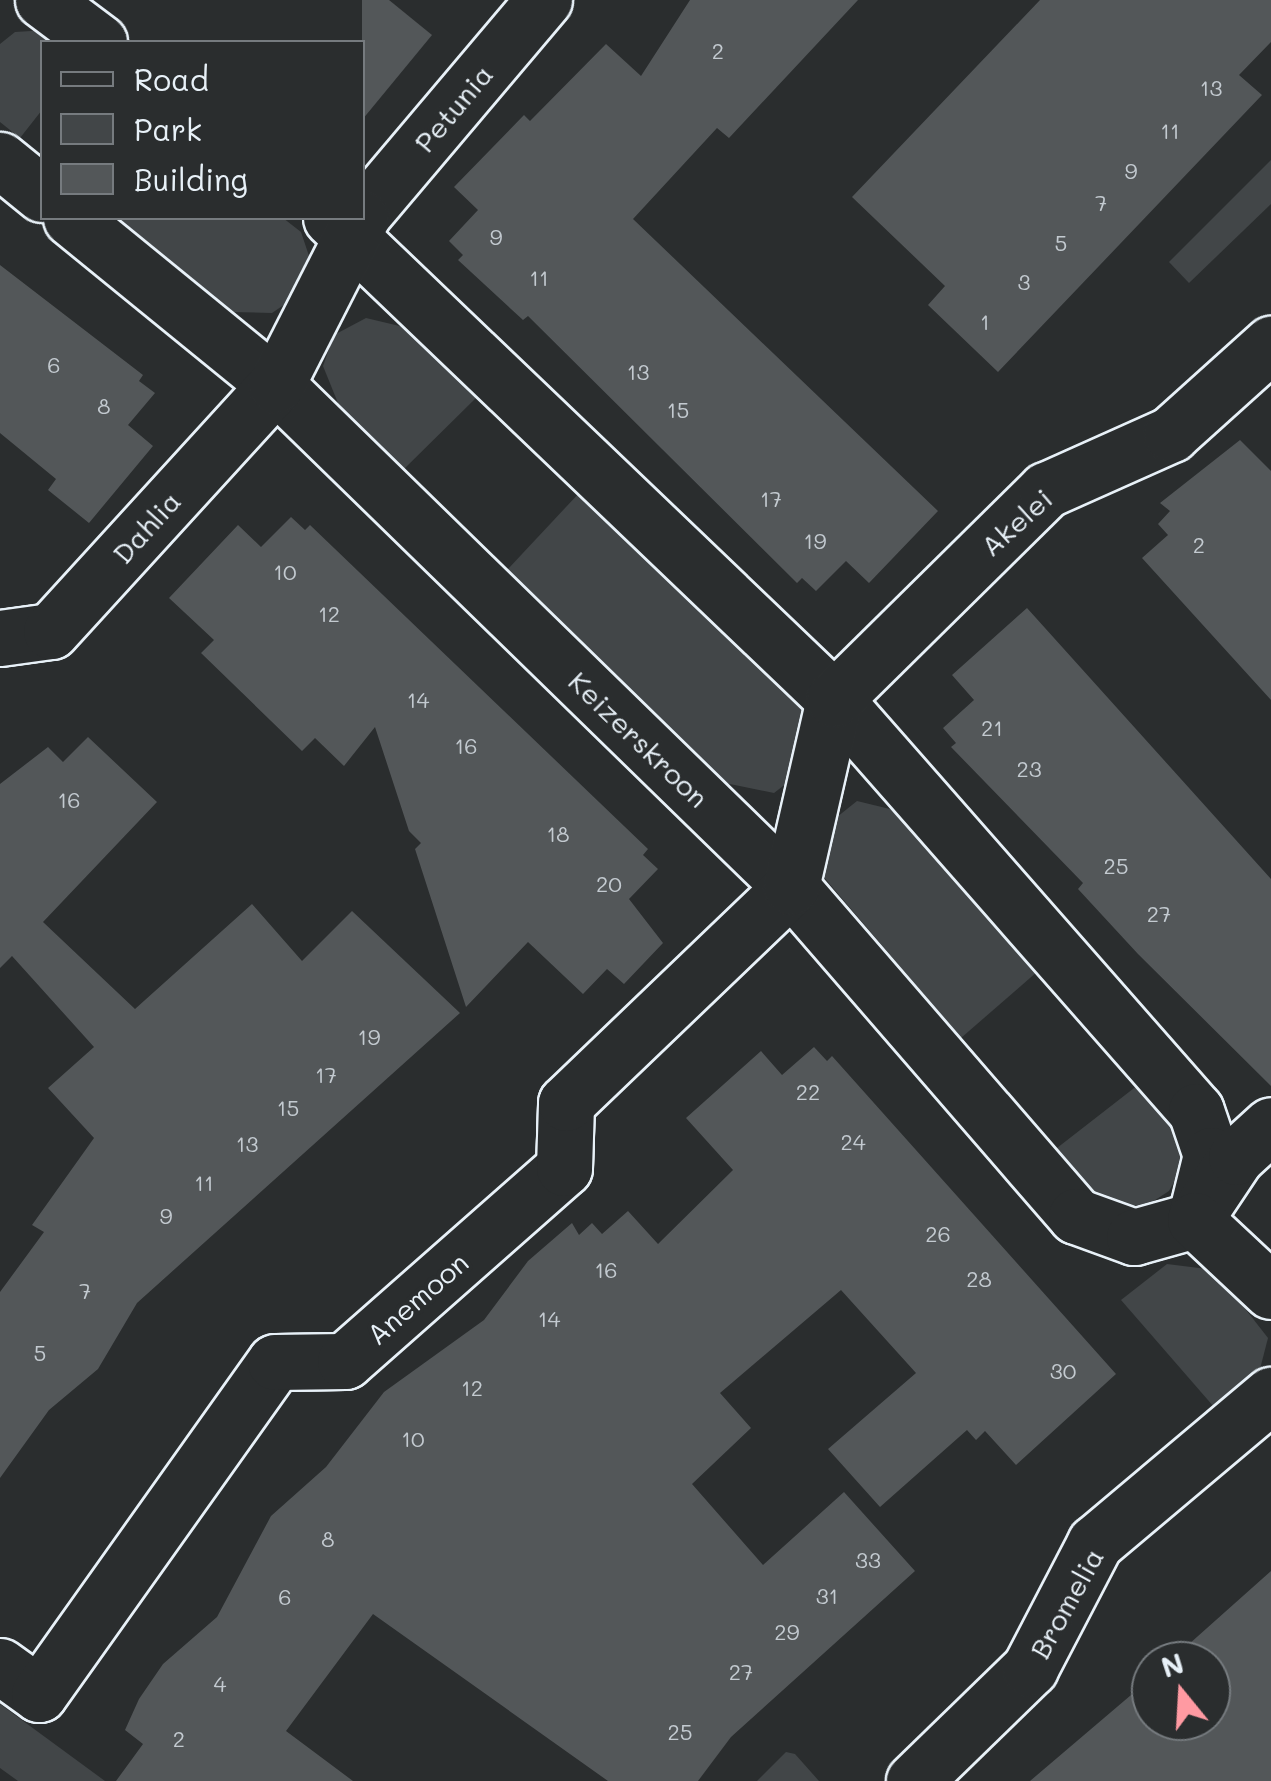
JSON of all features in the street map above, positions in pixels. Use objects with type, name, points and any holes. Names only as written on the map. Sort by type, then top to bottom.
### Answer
[{"type":"street","points":[[43,0],[96,40]]},
{"type":"street","name":"Petunia","points":[[365,204],[544,0]]},
{"type":"street","points":[[0,160],[40,192]]},
{"type":"street","name":"Keizerskroon","points":[[73,220],[276,384],[790,887],[1076,1216],[1134,1237],[1194,1220]]},
{"type":"street","points":[[351,220],[834,699],[1196,1111],[1211,1155],[1194,1220]]},
{"type":"street","name":"Petunia","points":[[276,384],[351,220]]},
{"type":"street","name":"Akelei","points":[[834,699],[1046,490],[1171,434],[1271,344]]},
{"type":"street","name":"Dahlia","points":[[0,638],[51,632],[276,384]]},
{"type":"street","points":[[790,887],[834,699]]},
{"type":"street","name":"Anemoon","points":[[19,1680],[276,1362],[345,1361],[564,1168],[566,1103],[790,887]]},
{"type":"street","points":[[1194,1220],[1236,1157],[1271,1126]]},
{"type":"street","points":[[1194,1220],[1271,1291]]},
{"type":"street","name":"Bromelia","points":[[914,1781],[1030,1668],[1095,1543],[1271,1395]]},
{"type":"green space","points":[[48,30],[62,40],[40,40],[40,113],[20,138],[0,122],[0,44],[15,32]]},
{"type":"green space","points":[[1271,160],[1271,204],[1189,283],[1169,262]]},
{"type":"green space","points":[[121,220],[286,220],[301,232],[311,262],[300,294],[272,313],[230,312]]},
{"type":"green space","points":[[366,318],[408,328],[480,394],[403,470],[340,408],[323,366],[334,335]]},
{"type":"green space","points":[[581,491],[802,702],[816,727],[805,769],[774,793],[725,783],[507,570]]},
{"type":"green space","points":[[857,801],[894,810],[1038,971],[961,1038],[822,875],[822,829]]},
{"type":"green space","points":[[1138,1085],[1183,1136],[1183,1166],[1169,1191],[1146,1206],[1102,1203],[1057,1148]]},
{"type":"green space","points":[[1167,1264],[1215,1270],[1268,1338],[1260,1369],[1214,1407],[1121,1300]]},
{"type":"green space","points":[[0,1704],[105,1781],[18,1781],[0,1768]]},
{"type":"green space","points":[[786,1752],[795,1754],[819,1781],[757,1781]]},
{"type":"building","points":[[362,0],[389,0],[432,35],[365,116],[365,40]]},
{"type":"building","points":[[690,0],[858,0],[729,138],[717,128],[633,219],[938,511],[869,583],[846,561],[816,591],[802,578],[797,583],[528,316],[523,320],[458,260],[463,255],[449,241],[478,210],[454,187],[524,115],[530,121],[606,44],[641,76]]},
{"type":"building","points":[[1040,0],[1271,0],[1271,42],[1239,75],[1262,95],[998,372],[928,305],[945,286],[852,197]]},
{"type":"building","points":[[0,265],[143,375],[139,381],[155,393],[128,425],[153,446],[89,523],[48,490],[56,479],[0,433]]},
{"type":"building","points":[[1240,440],[1271,471],[1271,700],[1142,558],[1168,535],[1158,524],[1170,511],[1160,503]]},
{"type":"building","points":[[291,517],[305,530],[310,525],[648,849],[643,855],[658,869],[629,899],[663,943],[624,984],[607,969],[583,994],[528,942],[466,1007],[415,849],[421,843],[409,831],[375,727],[344,766],[315,738],[302,751],[201,653],[214,640],[169,598],[238,525],[261,547]]},
{"type":"building","points":[[1027,608],[1271,879],[1271,1086],[1138,954],[1078,889],[1083,883],[951,747],[956,743],[943,728],[974,700],[952,675]]},
{"type":"building","points":[[88,737],[157,802],[43,922],[135,1009],[252,904],[302,961],[352,911],[460,1013],[137,1303],[98,1369],[49,1410],[0,1478],[0,1292],[44,1232],[32,1225],[94,1138],[48,1088],[94,1047],[12,956],[0,968],[0,784],[48,747],[63,762]]},
{"type":"building","points":[[814,1047],[827,1061],[832,1056],[1116,1374],[1016,1465],[985,1431],[976,1440],[967,1430],[880,1507],[828,1449],[916,1373],[841,1290],[720,1393],[751,1428],[692,1484],[763,1565],[844,1492],[915,1571],[731,1737],[698,1781],[608,1781],[373,1614],[286,1731],[353,1781],[116,1781],[143,1744],[125,1730],[139,1699],[163,1664],[217,1617],[271,1516],[326,1467],[384,1392],[484,1320],[528,1261],[572,1223],[579,1235],[592,1223],[602,1234],[628,1211],[658,1244],[733,1170],[686,1118],[761,1051],[782,1075]]},
{"type":"building","points":[[1271,1571],[1271,1781],[1030,1781],[1131,1695],[1131,1741],[1231,1741],[1231,1641],[1192,1641]]}]
